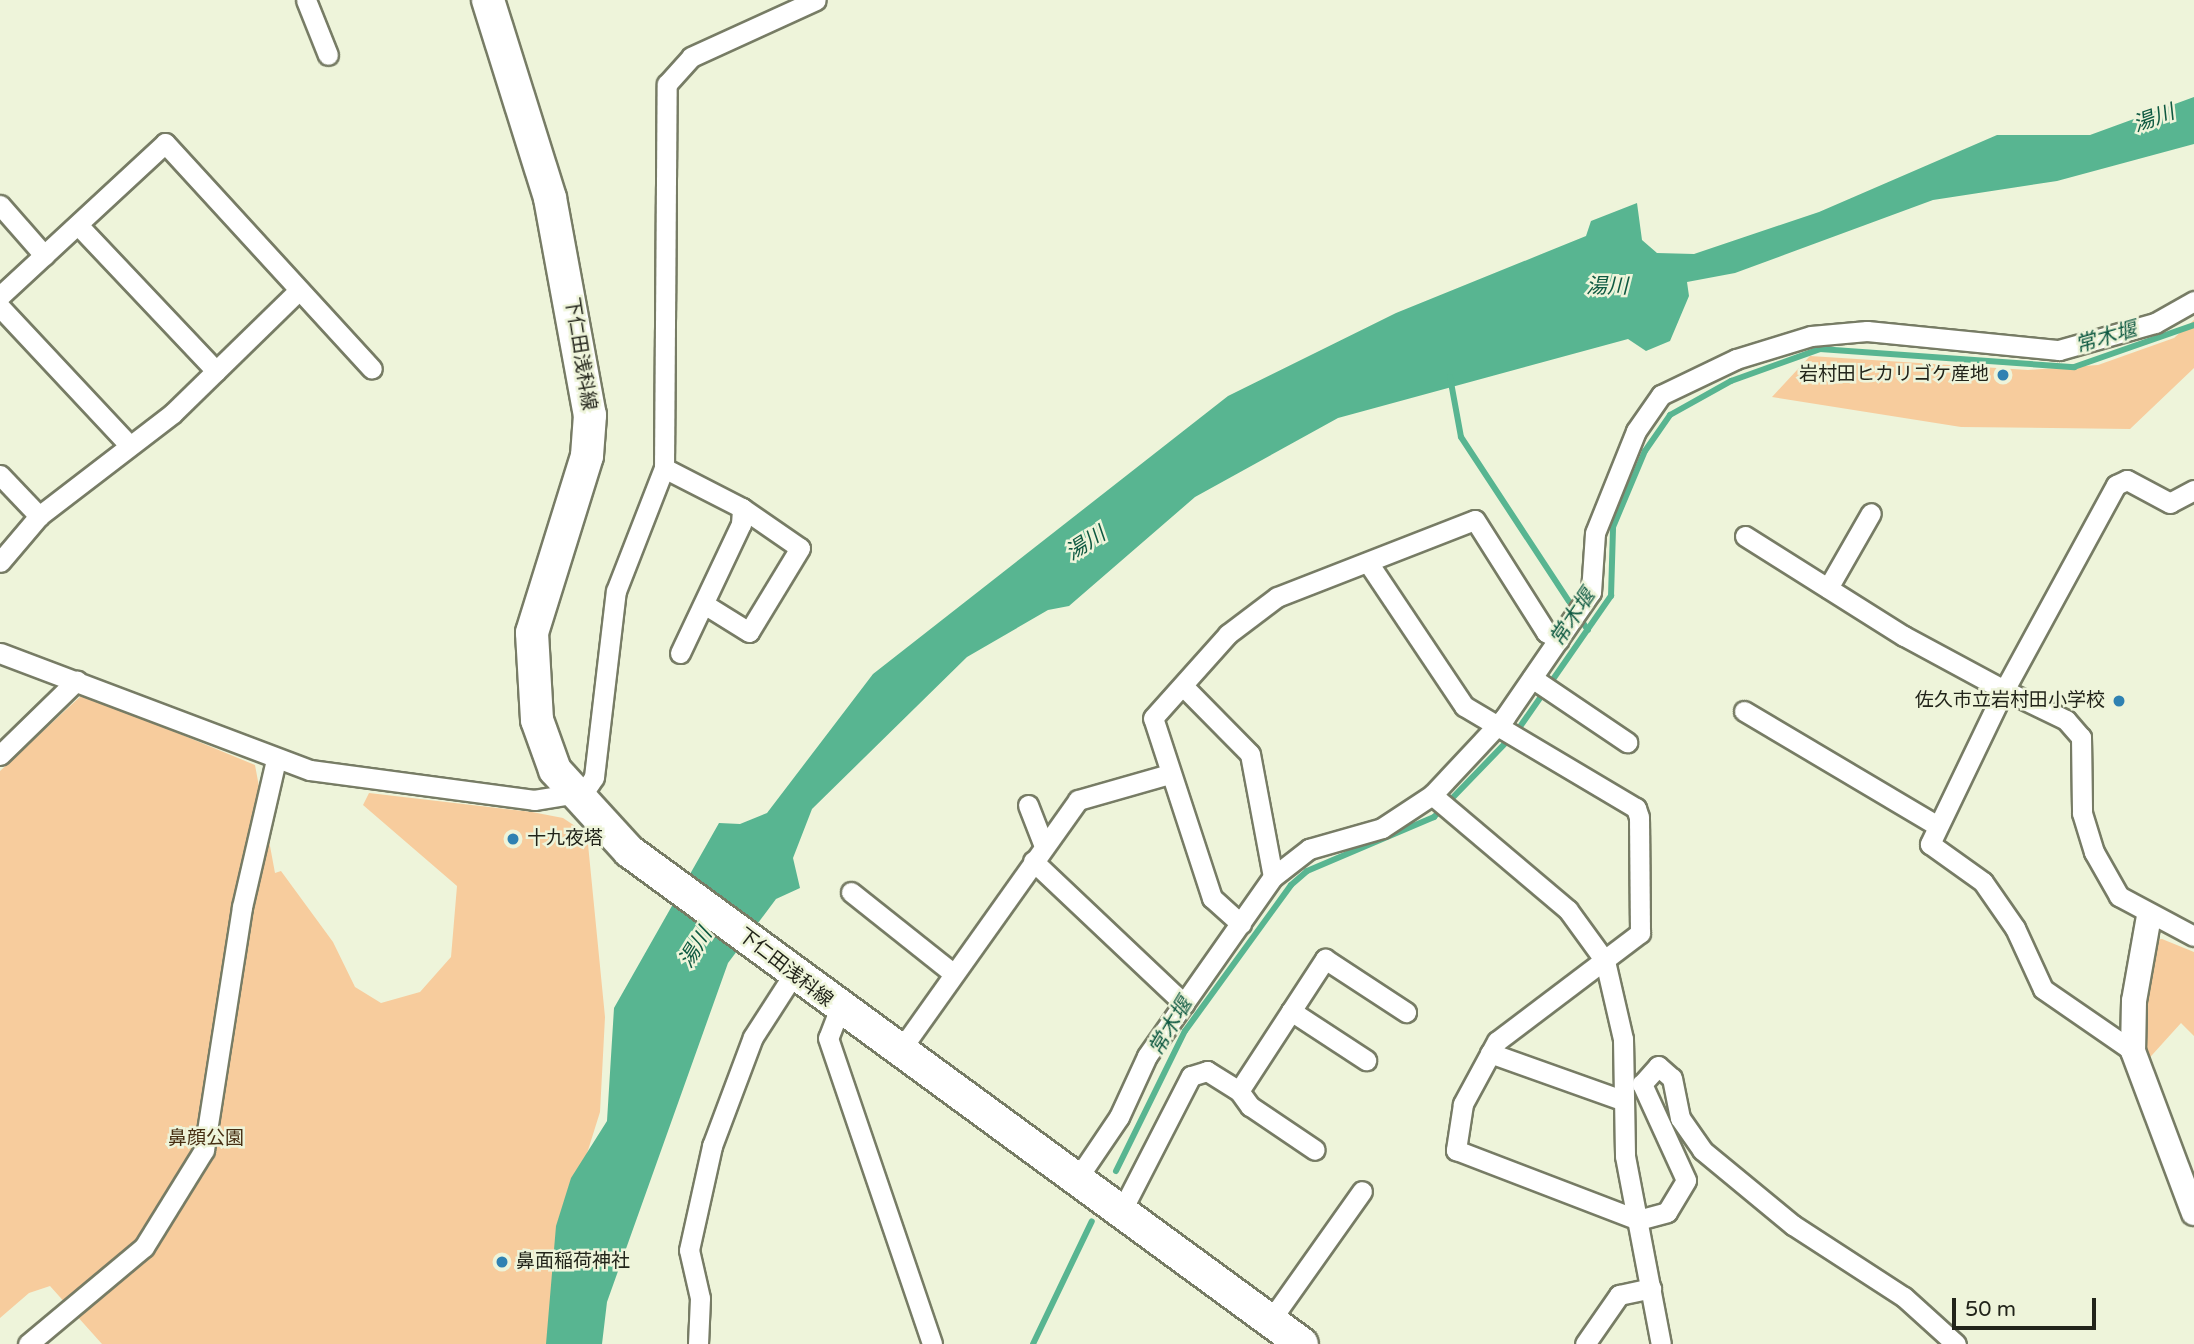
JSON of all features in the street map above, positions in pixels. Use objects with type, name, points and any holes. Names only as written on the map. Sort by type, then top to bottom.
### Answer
[{"type":"main road","name":"下仁田浅科線","points":[[488,0],[550,198],[587,384],[587,456],[539,596],[530,654],[542,742],[575,797],[611,836],[839,1010],[1302,1344]]},
{"type":"street","points":[[306,0],[328,55]]},
{"type":"street","points":[[0,653],[77,680],[276,760],[430,790],[534,800],[575,797],[594,777],[616,591],[664,468],[667,84],[684,61],[816,0]]},
{"type":"street","points":[[0,296],[165,144],[372,369]]},
{"type":"street","points":[[0,205],[44,255]]},
{"type":"street","points":[[78,225],[216,371]]},
{"type":"street","points":[[0,562],[39,516],[130,445],[216,371],[299,290]]},
{"type":"street","points":[[1082,1183],[1184,1004],[1273,877],[1309,849],[1382,828],[1442,803],[1506,732],[1542,684],[1559,640],[1591,592],[1595,533],[1624,457],[1651,408],[1680,383],[1766,348],[1847,330],[2059,350],[2155,323],[2194,301]]},
{"type":"street","points":[[0,307],[130,445]]},
{"type":"street","points":[[664,468],[797,540],[798,555],[749,632],[704,604]]},
{"type":"street","points":[[0,475],[39,516]]},
{"type":"street","points":[[2133,1051],[2043,989],[2015,928],[1983,882],[1932,850],[1936,825],[2004,690],[2116,485],[2127,480],[2170,503],[2194,490]]},
{"type":"street","points":[[680,653],[704,604],[702,594],[741,524],[742,508]]},
{"type":"street","points":[[1828,588],[1871,513]]},
{"type":"street","points":[[1241,924],[1212,898],[1168,774],[1153,718],[1255,611],[1475,520],[1546,632],[1559,640]]},
{"type":"street","points":[[1745,536],[1828,588],[2075,728],[2082,813],[2094,852],[2119,896],[2149,916],[2194,936]]},
{"type":"street","points":[[1369,564],[1464,706],[1636,808],[1640,933],[1605,961],[1528,1012],[1490,1053],[1463,1104],[1456,1150],[1638,1220],[1675,1205],[1686,1180],[1642,1084],[1658,1066],[1672,1078],[1680,1118],[1702,1150],[1793,1225],[1904,1297],[1956,1344]]},
{"type":"street","points":[[0,755],[77,680]]},
{"type":"street","points":[[1542,684],[1627,742]]},
{"type":"street","points":[[1183,686],[1250,754],[1273,877]]},
{"type":"street","points":[[1744,711],[1936,825]]},
{"type":"street","points":[[28,1344],[144,1247],[204,1150],[242,907],[276,760]]},
{"type":"street","points":[[899,1052],[1078,800],[1168,774]]},
{"type":"street","points":[[1442,803],[1568,910],[1605,961],[1623,1039],[1622,1100],[1638,1220],[1661,1344]]},
{"type":"street","points":[[1028,805],[1038,853],[1184,1004]]},
{"type":"street","points":[[850,892],[953,973]]},
{"type":"street","points":[[2149,916],[2134,1000],[2133,1051],[2194,1213]]},
{"type":"street","points":[[1239,1091],[1325,959],[1406,1012]]},
{"type":"street","points":[[698,1344],[700,1298],[689,1250],[712,1146],[753,1037],[788,971]]},
{"type":"street","points":[[839,1010],[828,1038],[932,1344]]},
{"type":"street","points":[[1291,1011],[1366,1060]]},
{"type":"street","points":[[1490,1053],[1622,1100]]},
{"type":"street","points":[[1119,1210],[1191,1076],[1207,1072],[1239,1091],[1250,1106],[1315,1150]]},
{"type":"street","points":[[1270,1321],[1362,1191]]},
{"type":"street","points":[[1585,1344],[1619,1294],[1651,1288]]},
{"type":"green space","points":[[2194,320],[2194,368],[2130,429],[1961,427],[1772,397],[1810,356],[2028,370],[2098,365],[2174,338]]},
{"type":"green space","name":"鼻顔公園","points":[[83,694],[255,765],[275,873],[281,871],[333,942],[355,987],[381,1003],[420,992],[451,957],[457,886],[363,805],[369,793],[532,812],[563,818],[587,834],[605,1017],[600,1112],[563,1230],[553,1344],[102,1344],[50,1286],[29,1293],[0,1318],[0,771]]},
{"type":"green space","points":[[2162,939],[2194,952],[2194,1036],[2181,1023],[2143,1065],[2140,1021],[2155,940]]},
{"type":"water","name":"湯川","points":[[2194,97],[2194,144],[2057,181],[1933,200],[1735,273],[1687,282],[1689,296],[1670,341],[1646,351],[1628,339],[1338,418],[1195,497],[1069,606],[1048,610],[967,657],[812,809],[793,858],[800,888],[776,899],[728,963],[607,1302],[602,1344],[546,1344],[556,1226],[571,1178],[607,1121],[614,1008],[719,823],[740,824],[767,813],[873,674],[1228,396],[1396,313],[1586,236],[1591,221],[1637,203],[1642,240],[1657,253],[1694,254],[1819,212],[1997,135],[2090,135]]},
{"type":"waterway","name":"常木堰","points":[[1116,1171],[1185,1031],[1291,885],[1307,871],[1434,817],[1517,731],[1611,596],[1613,527],[1645,451],[1670,415],[1731,381],[1820,349],[2074,367],[2194,325]]},
{"type":"waterway","points":[[1450,377],[1461,437],[1588,630]]},
{"type":"waterway","points":[[1033,1344],[1092,1221]]},
{"type":"place","name":"岩村田ヒカリゴケ産地","points":[[2003,375]]},
{"type":"place","name":"佐久市立岩村田小学校","points":[[2119,701]]},
{"type":"place","name":"十九夜塔","points":[[513,839]]},
{"type":"place","name":"鼻面稲荷神社","points":[[502,1262]]}]
